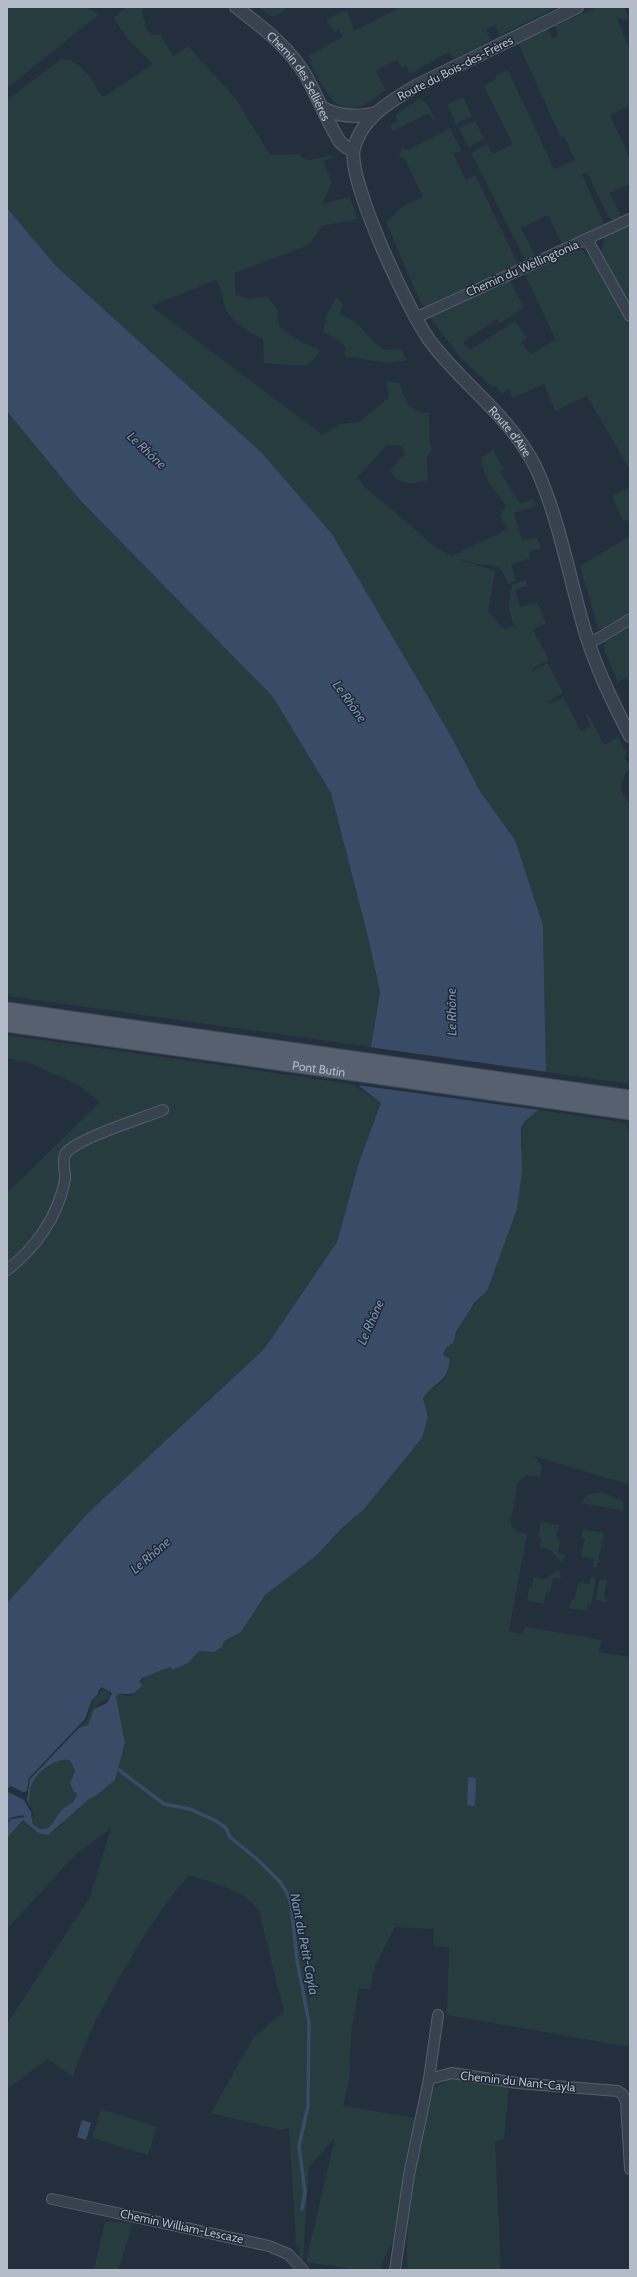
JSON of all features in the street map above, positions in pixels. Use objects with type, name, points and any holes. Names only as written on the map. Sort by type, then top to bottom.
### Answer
[{"type":"main road","name":"Pont Butin","points":[[7,1010],[630,1098]]},
{"type":"main road","name":"Pont Butin","points":[[7,1024],[630,1112]]},
{"type":"street","name":"Chemin des Sellières","points":[[236,7],[271,35],[292,56],[306,76],[340,142],[353,150]]},
{"type":"street","name":"Route du Bois-des-Frères","points":[[353,150],[360,133],[377,112],[416,86],[577,7]]},
{"type":"street","points":[[322,108],[349,116],[366,116],[377,112]]},
{"type":"street","name":"Route d'Aïre","points":[[353,150],[353,165],[357,182],[393,272],[415,318],[433,346],[499,414],[528,455],[547,495],[589,642],[612,700],[630,736]]},
{"type":"street","name":"Chemin du Wellingtonia","points":[[415,318],[630,220]]},
{"type":"street","points":[[587,239],[630,316]]},
{"type":"street","points":[[589,642],[599,638],[630,619]]},
{"type":"street","points":[[7,1270],[32,1248],[49,1222],[64,1183],[64,1161],[67,1152],[81,1142],[163,1110]]},
{"type":"street","points":[[395,2270],[409,2175],[428,2080],[438,2015]]},
{"type":"street","name":"Chemin du Nant-Cayla","points":[[428,2080],[452,2073],[517,2083],[613,2089],[623,2095],[626,2102],[630,2169]]},
{"type":"street","name":"Chemin William-Lescaze","points":[[52,2199],[269,2246],[288,2254],[305,2270]]},
{"type":"green space","points":[[7,7],[86,7],[98,15],[7,88]]},
{"type":"green space","points":[[126,7],[143,7],[142,12],[147,30],[154,35],[160,35],[174,56],[188,46],[236,99],[270,155],[298,154],[304,159],[311,160],[332,155],[333,158],[323,161],[332,182],[322,204],[350,197],[358,219],[322,226],[313,240],[304,247],[235,273],[235,294],[248,299],[267,297],[277,309],[279,327],[298,340],[319,350],[317,356],[306,366],[264,363],[263,339],[246,330],[227,312],[221,290],[216,280],[151,306],[323,435],[340,424],[359,422],[389,397],[386,381],[399,383],[406,400],[412,407],[416,410],[429,413],[430,441],[432,450],[427,457],[428,480],[416,483],[407,483],[398,480],[390,471],[405,453],[401,446],[387,445],[357,477],[365,487],[439,550],[452,556],[508,529],[500,516],[506,505],[487,478],[482,465],[481,458],[493,450],[504,469],[500,472],[520,503],[534,499],[536,506],[514,513],[522,540],[537,538],[541,548],[529,552],[531,558],[511,564],[516,581],[508,584],[501,570],[495,566],[476,564],[458,559],[495,571],[488,611],[504,629],[514,626],[509,610],[510,591],[512,590],[511,585],[526,580],[527,586],[515,590],[520,607],[537,602],[546,623],[533,630],[549,660],[532,669],[533,671],[548,663],[563,693],[549,701],[550,703],[563,697],[581,731],[591,726],[586,716],[588,714],[604,745],[618,737],[627,755],[624,756],[627,762],[630,763],[630,769],[626,773],[621,786],[623,795],[630,803],[630,1084],[546,1072],[543,925],[515,840],[481,793],[451,736],[332,534],[262,453],[56,266],[7,208],[7,100],[61,59],[69,60],[81,67],[92,79],[104,97],[153,64],[128,40],[114,18]]},
{"type":"green space","points":[[258,7],[285,7],[285,11],[272,17]]},
{"type":"green space","points":[[401,7],[556,8],[500,35],[494,25],[486,30],[491,40],[453,59],[449,52],[410,74],[406,66],[402,68],[397,60],[376,71],[386,90],[360,107],[348,108],[340,106],[328,94],[310,63],[311,60],[308,56],[343,37],[339,29],[335,32],[326,20],[343,11],[348,12],[354,31]]},
{"type":"green space","points":[[598,7],[624,7],[629,18],[627,20],[617,18],[630,51],[630,106],[610,115],[630,159],[630,184],[610,193],[621,217],[614,220],[609,218],[587,172],[582,174],[604,224],[562,244],[548,215],[521,228],[535,256],[525,260],[471,153],[487,144],[492,154],[513,144],[484,86],[496,79],[495,76],[508,70],[554,169],[575,160],[564,136],[561,138],[518,43],[547,28],[553,38],[558,35],[555,25]]},
{"type":"green space","points":[[463,97],[472,116],[456,124],[447,104]]},
{"type":"green space","points":[[419,99],[426,103],[435,118],[433,119],[429,113],[393,131],[390,125],[398,121],[395,115]]},
{"type":"green space","points":[[475,121],[484,139],[468,147],[459,128]]},
{"type":"green space","points":[[450,128],[461,150],[453,154],[466,180],[475,175],[518,264],[426,306],[421,304],[386,222],[403,206],[423,197],[405,159],[399,156],[402,148],[408,150]]},
{"type":"green space","points":[[630,225],[630,305],[601,254],[605,237]]},
{"type":"green space","points":[[581,250],[591,258],[630,327],[630,470],[587,396],[555,411],[544,384],[513,398],[509,389],[501,394],[496,386],[492,387],[460,357],[431,319],[432,315],[509,279],[523,306],[522,309],[500,323],[497,319],[463,342],[470,350],[515,321],[527,338],[521,342],[531,354],[556,340],[524,273],[573,251]]},
{"type":"green space","points":[[337,296],[343,306],[340,315],[348,317],[381,348],[388,350],[401,349],[407,360],[388,363],[344,356],[346,348],[340,341],[323,332],[327,315]]},
{"type":"green space","points":[[7,411],[79,499],[273,697],[331,793],[369,941],[380,992],[371,1047],[7,996]]},
{"type":"green space","points":[[630,487],[630,524],[627,519],[623,521],[612,496]]},
{"type":"green space","points":[[630,536],[630,612],[602,629],[598,628],[580,566]]},
{"type":"green space","points":[[630,625],[630,685],[627,678],[618,682],[603,647],[606,640]]},
{"type":"green space","points":[[7,1035],[352,1084],[381,1103],[359,1162],[337,1242],[265,1348],[88,1513],[7,1603],[7,1193],[100,1102],[79,1085],[29,1063],[7,1058]]},
{"type":"green space","points":[[538,1110],[628,1123],[627,1129],[630,1130],[630,1485],[534,1456],[542,1466],[540,1477],[527,1475],[518,1482],[511,1519],[512,1526],[515,1530],[527,1534],[509,1631],[521,1634],[526,1627],[601,1640],[599,1652],[630,1657],[630,2047],[447,2015],[449,1948],[433,1946],[434,1929],[395,1927],[375,1966],[370,1989],[359,1988],[352,2026],[349,2080],[343,2106],[415,2118],[404,2170],[396,2236],[383,2260],[381,2270],[356,2270],[306,2262],[335,2138],[309,2167],[303,2259],[300,2259],[299,2246],[296,2245],[289,2128],[280,2130],[211,2113],[253,2038],[284,2012],[259,1911],[245,1897],[236,1892],[218,1884],[189,1875],[153,1922],[122,1973],[88,2037],[73,2077],[48,2059],[7,2089],[7,2024],[90,1897],[111,1828],[75,1855],[7,1929],[7,1838],[23,1820],[32,1829],[43,1834],[60,1827],[65,1819],[115,1780],[125,1743],[116,1696],[118,1694],[131,1696],[138,1692],[139,1685],[145,1677],[170,1667],[172,1670],[187,1663],[199,1651],[214,1652],[222,1647],[224,1641],[241,1632],[265,1595],[316,1556],[342,1528],[364,1509],[422,1438],[428,1417],[423,1398],[427,1392],[443,1381],[450,1359],[443,1355],[446,1348],[454,1342],[467,1315],[477,1301],[487,1291],[523,1148],[523,1126]]},
{"type":"green space","points":[[601,1492],[623,1501],[624,1511],[582,1503],[587,1495]]},
{"type":"green space","points":[[541,1522],[559,1525],[556,1538],[560,1539],[558,1553],[565,1555],[561,1562],[551,1550],[540,1547],[541,1538],[538,1538]]},
{"type":"green space","points":[[583,1529],[604,1533],[597,1567],[593,1567],[594,1559],[581,1557],[585,1538],[581,1537]]},
{"type":"green space","points":[[559,1570],[561,1579],[553,1578],[550,1592],[546,1592],[544,1604],[527,1601],[529,1587],[532,1587],[534,1577],[545,1579]]},
{"type":"green space","points":[[591,1577],[596,1578],[591,1605],[588,1604],[587,1611],[569,1608],[571,1600],[575,1600],[578,1582],[589,1584]]},
{"type":"green space","points":[[602,1579],[607,1580],[604,1596],[608,1602],[596,1600],[599,1581]]},
{"type":"green space","points":[[103,1689],[110,1692],[109,1698],[99,1703],[93,1711],[109,1710],[75,1800],[63,1810],[48,1828],[37,1828],[31,1818],[34,1814],[27,1800],[30,1779],[87,1720],[94,1700]]},
{"type":"green space","points":[[450,2078],[509,2088],[504,2140],[495,2141],[501,2270],[408,2270],[406,2253],[410,2200],[430,2098],[434,2088]]},
{"type":"green space","points":[[101,2109],[157,2127],[148,2155],[92,2138]]},
{"type":"green space","points":[[105,2222],[133,2223],[118,2270],[94,2270]]},
{"type":"water","name":"Le Rhône","points":[[7,208],[56,266],[262,453],[332,534],[451,736],[481,793],[515,840],[543,925],[546,1072],[538,1110],[525,1121],[521,1128],[522,1172],[517,1209],[487,1291],[475,1302],[456,1332],[454,1342],[446,1348],[443,1355],[450,1359],[446,1374],[423,1398],[428,1417],[422,1438],[364,1509],[342,1528],[316,1556],[265,1595],[241,1632],[224,1641],[222,1647],[214,1652],[199,1651],[188,1663],[172,1670],[170,1667],[142,1678],[139,1682],[142,1685],[134,1693],[118,1694],[116,1696],[125,1743],[115,1780],[97,1795],[88,1800],[48,1835],[38,1833],[23,1820],[7,1838],[7,1824],[11,1819],[25,1817],[22,1815],[10,1818],[7,1822],[8,1792],[24,1800],[32,1814],[33,1824],[40,1829],[48,1828],[62,1809],[74,1801],[77,1793],[74,1792],[70,1783],[75,1771],[71,1761],[61,1760],[50,1764],[37,1776],[31,1786],[29,1805],[27,1800],[30,1779],[79,1728],[88,1725],[94,1709],[107,1703],[112,1693],[102,1687],[98,1691],[98,1694],[92,1700],[85,1719],[29,1778],[27,1791],[23,1792],[11,1786],[7,1789],[7,1603],[88,1513],[265,1348],[337,1242],[359,1162],[381,1103],[359,1086],[371,1047],[380,992],[369,941],[331,793],[273,697],[79,499],[7,411]]},
{"type":"water","points":[[468,1777],[476,1778],[475,1806],[467,1805]]},
{"type":"water","points":[[82,2120],[91,2123],[86,2140],[77,2137]]},
{"type":"pier","points":[[369,1047],[548,1072],[540,1110],[357,1085]]},
{"type":"waterway","name":"Nant du Petit-Cayla","points":[[119,1770],[164,1804],[190,1809],[216,1821],[226,1828],[230,1837],[258,1860],[280,1882],[287,1893],[291,1903],[297,1960],[309,2023],[308,2106],[299,2146],[305,2192],[302,2209]]}]
